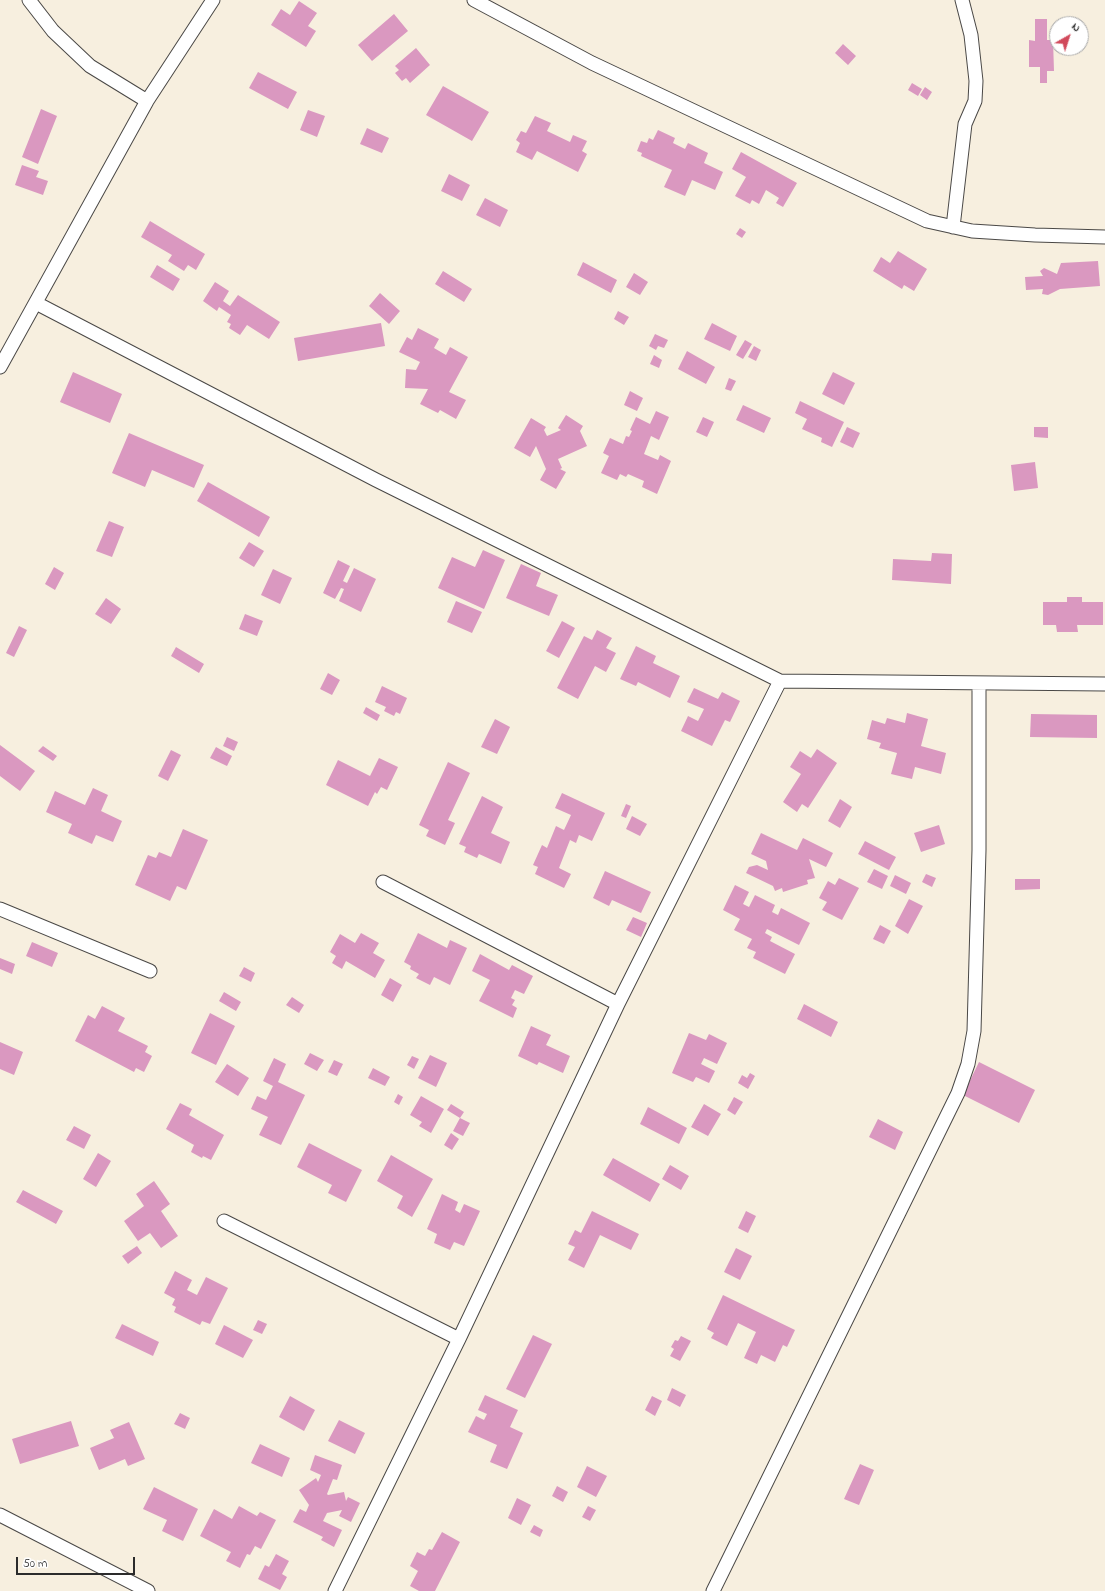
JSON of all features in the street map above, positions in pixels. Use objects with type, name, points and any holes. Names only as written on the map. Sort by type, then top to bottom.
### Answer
[{"type":"street","points":[[29,0],[53,31],[90,66],[147,100]]},
{"type":"street","points":[[0,367],[147,100],[213,0]]},
{"type":"street","points":[[474,0],[606,70],[927,221],[972,231],[1035,236],[1105,237]]},
{"type":"street","points":[[953,226],[964,124],[975,101],[976,81],[971,35],[962,0]]},
{"type":"street","points":[[36,304],[376,480],[780,680],[1105,684]]},
{"type":"street","points":[[335,1591],[459,1339],[618,1004],[780,680]]},
{"type":"street","points":[[713,1591],[958,1093],[968,1064],[974,1030],[977,963],[980,850],[979,683]]},
{"type":"street","points":[[383,882],[618,1004]]},
{"type":"street","points":[[0,909],[150,971]]},
{"type":"street","points":[[224,1221],[459,1339]]},
{"type":"street","points":[[0,1515],[148,1591]]},
{"type":"building","points":[[299,1],[317,13],[308,26],[316,31],[306,47],[271,25],[281,9],[290,15]]},
{"type":"building","points":[[394,14],[408,31],[372,61],[358,45]]},
{"type":"building","points":[[1035,19],[1047,19],[1049,56],[1054,56],[1054,71],[1047,71],[1047,83],[1040,83],[1040,67],[1029,67],[1029,40],[1035,41]]},
{"type":"building","points":[[843,44],[856,56],[848,65],[835,53]]},
{"type":"building","points":[[416,48],[430,65],[410,83],[406,78],[402,81],[395,73],[399,70],[395,66]]},
{"type":"building","points":[[258,72],[297,92],[288,109],[249,88]]},
{"type":"building","points":[[912,83],[922,89],[918,96],[908,90]]},
{"type":"building","points":[[443,86],[489,112],[472,141],[426,115]]},
{"type":"building","points":[[925,87],[932,92],[927,100],[920,95]]},
{"type":"building","points":[[41,109],[57,116],[38,164],[22,157]]},
{"type":"building","points":[[308,110],[325,116],[317,137],[300,130]]},
{"type":"building","points":[[535,116],[551,123],[547,131],[570,142],[573,135],[587,141],[582,151],[587,154],[578,172],[537,151],[532,160],[516,152],[520,143],[516,140],[521,131],[526,133]]},
{"type":"building","points":[[367,128],[389,138],[382,153],[360,144]]},
{"type":"building","points":[[658,130],[675,138],[673,143],[685,149],[688,143],[708,153],[704,163],[723,172],[715,190],[692,180],[685,196],[664,187],[672,170],[641,156],[642,153],[637,151],[641,141],[647,143],[649,138],[653,140]]},
{"type":"building","points":[[741,152],[797,183],[783,207],[776,203],[779,198],[766,190],[759,204],[752,200],[750,204],[735,196],[746,177],[732,169]]},
{"type":"building","points":[[22,165],[39,171],[36,177],[48,181],[43,195],[15,185]]},
{"type":"building","points":[[449,174],[470,185],[462,201],[441,191]]},
{"type":"building","points":[[485,198],[508,210],[500,227],[476,215]]},
{"type":"building","points":[[150,221],[205,254],[196,270],[188,265],[184,271],[168,261],[172,255],[141,237]]},
{"type":"building","points":[[740,228],[746,232],[742,238],[736,234]]},
{"type":"building","points":[[898,251],[927,269],[914,291],[904,285],[902,289],[873,271],[881,257],[890,263]]},
{"type":"building","points":[[1098,261],[1100,286],[1060,289],[1048,295],[1042,294],[1043,289],[1026,290],[1025,277],[1043,276],[1040,271],[1044,268],[1057,274],[1061,263]]},
{"type":"building","points":[[583,262],[617,280],[611,293],[577,275]]},
{"type":"building","points":[[157,265],[180,279],[173,291],[150,277]]},
{"type":"building","points":[[443,271],[472,289],[464,302],[435,284]]},
{"type":"building","points":[[634,273],[648,282],[640,295],[626,287]]},
{"type":"building","points":[[215,282],[229,291],[223,301],[230,306],[238,295],[280,322],[269,339],[247,325],[240,335],[229,328],[231,324],[227,322],[231,315],[219,307],[217,311],[203,301]]},
{"type":"building","points":[[380,293],[400,311],[389,324],[369,306]]},
{"type":"building","points":[[618,311],[629,317],[624,325],[614,319]]},
{"type":"building","points":[[381,323],[385,346],[298,361],[294,338]]},
{"type":"building","points":[[712,323],[737,336],[730,351],[704,339]]},
{"type":"building","points":[[418,328],[439,339],[434,348],[446,355],[450,347],[468,357],[449,392],[466,400],[456,419],[440,410],[438,413],[420,404],[428,389],[405,388],[406,369],[416,370],[420,362],[399,352],[407,337],[412,340]]},
{"type":"building","points":[[655,334],[668,340],[664,348],[658,346],[656,350],[649,346]]},
{"type":"building","points":[[745,340],[752,344],[743,359],[736,355]]},
{"type":"building","points":[[754,346],[761,350],[756,361],[748,357]]},
{"type":"building","points":[[687,351],[715,367],[706,384],[678,369]]},
{"type":"building","points":[[654,355],[662,360],[659,368],[650,364]]},
{"type":"building","points":[[73,372],[122,394],[110,423],[60,402]]},
{"type":"building","points":[[833,372],[855,383],[844,405],[822,394]]},
{"type":"building","points":[[729,378],[736,381],[731,391],[725,389]]},
{"type":"building","points":[[630,391],[643,398],[637,411],[624,405]]},
{"type":"building","points":[[800,401],[844,422],[832,447],[821,442],[822,438],[802,429],[807,419],[795,413]]},
{"type":"building","points":[[743,405],[771,418],[764,433],[736,420]]},
{"type":"building","points":[[656,411],[669,417],[659,440],[651,436],[644,454],[658,460],[660,455],[671,461],[657,494],[642,487],[644,481],[628,474],[626,477],[620,474],[617,480],[601,473],[609,456],[603,453],[610,438],[623,444],[626,436],[629,437],[632,431],[630,430],[636,417],[650,424]]},
{"type":"building","points":[[566,415],[583,426],[580,431],[587,446],[558,459],[562,468],[560,469],[566,472],[556,489],[540,480],[546,469],[536,446],[530,457],[514,448],[531,418],[546,427],[544,430],[547,436],[561,430],[558,428]]},
{"type":"building","points":[[703,417],[714,422],[707,437],[696,432]]},
{"type":"building","points":[[847,427],[860,433],[853,448],[840,442]]},
{"type":"building","points":[[1034,427],[1048,427],[1048,438],[1034,437]]},
{"type":"building","points":[[129,433],[204,465],[194,488],[152,470],[145,487],[112,473]]},
{"type":"building","points":[[1035,462],[1038,488],[1014,491],[1011,465]]},
{"type":"building","points":[[208,482],[270,517],[259,537],[197,501]]},
{"type":"building","points":[[109,521],[124,527],[112,557],[96,551]]},
{"type":"building","points":[[249,542],[264,551],[254,567],[239,558]]},
{"type":"building","points":[[483,550],[505,560],[484,609],[438,588],[452,557],[475,567]]},
{"type":"building","points":[[932,553],[952,554],[951,584],[892,580],[893,559],[931,561]]},
{"type":"building","points":[[338,560],[350,566],[343,581],[347,583],[354,568],[376,579],[361,612],[339,601],[344,589],[341,588],[335,599],[323,593]]},
{"type":"building","points":[[521,564],[541,573],[536,586],[558,595],[549,616],[506,598]]},
{"type":"building","points":[[54,567],[64,573],[55,590],[45,584]]},
{"type":"building","points":[[273,569],[292,578],[280,604],[261,595]]},
{"type":"building","points":[[1067,597],[1082,597],[1082,602],[1103,602],[1103,625],[1077,625],[1078,632],[1057,632],[1056,625],[1043,625],[1043,602],[1067,602]]},
{"type":"building","points":[[106,598],[121,609],[111,624],[95,614]]},
{"type":"building","points":[[456,601],[482,612],[472,633],[447,622]]},
{"type":"building","points":[[245,614],[263,621],[257,636],[239,629]]},
{"type":"building","points":[[562,621],[575,628],[559,658],[546,651]]},
{"type":"building","points":[[19,626],[27,630],[14,657],[6,653]]},
{"type":"building","points":[[597,630],[612,638],[606,648],[616,653],[606,672],[595,666],[578,699],[557,688],[584,636],[592,640]]},
{"type":"building","points":[[636,646],[656,656],[653,663],[680,676],[670,698],[638,682],[636,686],[620,679]]},
{"type":"building","points":[[176,647],[204,664],[199,673],[171,656]]},
{"type":"building","points":[[328,673],[340,680],[332,695],[320,689]]},
{"type":"building","points":[[382,686],[407,698],[400,714],[396,712],[394,716],[384,711],[386,707],[375,702]]},
{"type":"building","points":[[694,688],[718,699],[722,692],[740,701],[730,722],[725,720],[712,746],[681,731],[688,716],[698,721],[704,709],[687,702]]},
{"type":"building","points":[[366,707],[380,715],[377,721],[363,713]]},
{"type":"building","points":[[907,713],[928,719],[921,746],[946,753],[941,774],[915,767],[912,779],[891,774],[897,753],[879,748],[881,743],[867,739],[872,720],[885,724],[887,718],[905,723]]},
{"type":"building","points":[[1031,714],[1097,715],[1097,738],[1030,737]]},
{"type":"building","points":[[495,719],[510,727],[497,754],[481,747]]},
{"type":"building","points":[[227,737],[238,742],[234,751],[223,746]]},
{"type":"building","points":[[0,745],[35,771],[20,791],[0,776]]},
{"type":"building","points":[[43,746],[57,756],[53,761],[38,751]]},
{"type":"building","points":[[216,747],[232,756],[227,766],[210,758]]},
{"type":"building","points":[[817,749],[837,763],[808,808],[802,804],[797,812],[783,802],[801,774],[790,767],[800,751],[811,758]]},
{"type":"building","points":[[171,750],[181,755],[168,781],[158,776]]},
{"type":"building","points":[[379,758],[398,767],[387,790],[381,787],[377,794],[375,792],[368,806],[326,785],[338,760],[370,776]]},
{"type":"building","points":[[448,762],[470,773],[448,820],[455,823],[445,845],[426,836],[429,830],[419,825]]},
{"type":"building","points":[[93,788],[108,795],[101,811],[122,821],[113,842],[96,835],[92,844],[68,833],[72,824],[46,812],[55,791],[85,805]]},
{"type":"building","points":[[562,793],[605,813],[592,841],[579,835],[576,843],[570,840],[559,868],[571,874],[564,888],[535,874],[538,867],[533,865],[542,845],[547,848],[556,826],[564,830],[571,815],[555,808]]},
{"type":"building","points":[[482,796],[503,807],[491,833],[510,842],[501,864],[479,854],[477,858],[464,852],[466,847],[459,844]]},
{"type":"building","points":[[840,799],[852,807],[840,828],[828,821]]},
{"type":"building","points":[[626,804],[631,806],[626,818],[621,816]]},
{"type":"building","points":[[632,816],[647,824],[640,836],[626,829]]},
{"type":"building","points":[[939,825],[945,844],[921,852],[914,833]]},
{"type":"building","points":[[183,829],[208,840],[186,890],[177,886],[170,901],[135,885],[148,855],[156,858],[159,852],[171,857]]},
{"type":"building","points":[[761,833],[797,850],[803,838],[833,853],[826,867],[809,859],[815,878],[807,880],[808,884],[783,892],[782,888],[775,891],[773,886],[746,873],[749,867],[757,865],[768,870],[766,861],[751,854]]},
{"type":"building","points":[[865,841],[896,857],[889,870],[858,854]]},
{"type":"building","points":[[874,869],[888,876],[882,889],[867,882]]},
{"type":"building","points":[[605,871],[651,892],[641,913],[612,900],[609,906],[593,898]]},
{"type":"building","points":[[926,874],[936,878],[932,887],[922,882]]},
{"type":"building","points":[[895,875],[911,883],[906,894],[890,886]]},
{"type":"building","points":[[839,878],[859,888],[842,920],[822,910],[827,902],[819,898],[828,881],[835,885]]},
{"type":"building","points":[[1015,879],[1040,879],[1040,889],[1015,890]]},
{"type":"building","points":[[735,885],[749,892],[743,904],[749,907],[755,895],[775,905],[772,912],[778,915],[781,908],[810,923],[799,945],[767,929],[765,933],[772,937],[770,941],[795,954],[785,974],[753,958],[756,952],[747,948],[752,939],[734,930],[740,919],[723,910]]},
{"type":"building","points":[[909,899],[923,906],[908,934],[895,926]]},
{"type":"building","points":[[633,917],[647,923],[641,937],[626,930]]},
{"type":"building","points":[[880,925],[891,931],[884,944],[873,939]]},
{"type":"building","points":[[361,933],[379,943],[373,953],[385,960],[375,978],[346,961],[342,969],[332,963],[336,956],[330,952],[340,934],[355,943]]},
{"type":"building","points":[[418,933],[447,948],[450,940],[467,948],[450,985],[434,977],[430,985],[416,978],[419,974],[410,969],[411,966],[404,962]]},
{"type":"building","points":[[32,942],[58,953],[52,967],[26,956]]},
{"type":"building","points":[[480,954],[509,970],[512,965],[533,976],[524,994],[515,990],[511,998],[515,1000],[512,1005],[517,1008],[513,1018],[479,1001],[490,980],[472,971]]},
{"type":"building","points":[[0,958],[15,964],[12,974],[0,969]]},
{"type":"building","points":[[244,967],[255,973],[251,982],[239,976]]},
{"type":"building","points":[[390,978],[402,985],[393,1002],[381,995]]},
{"type":"building","points":[[224,992],[241,1002],[236,1011],[219,1001]]},
{"type":"building","points":[[292,997],[304,1005],[299,1013],[286,1005]]},
{"type":"building","points":[[804,1004],[838,1022],[831,1037],[797,1019]]},
{"type":"building","points":[[102,1006],[125,1018],[118,1031],[148,1046],[145,1052],[152,1056],[144,1072],[136,1068],[134,1072],[75,1041],[88,1015],[95,1019]]},
{"type":"building","points":[[210,1013],[235,1026],[216,1065],[191,1053]]},
{"type":"building","points":[[531,1026],[551,1035],[546,1045],[570,1056],[563,1073],[539,1062],[537,1065],[518,1056]]},
{"type":"building","points":[[689,1033],[706,1040],[709,1034],[727,1043],[717,1064],[704,1058],[701,1064],[715,1071],[709,1083],[696,1077],[693,1082],[672,1073]]},
{"type":"building","points":[[0,1042],[23,1052],[14,1075],[0,1069]]},
{"type":"building","points":[[310,1053],[324,1060],[317,1071],[304,1064]]},
{"type":"building","points":[[430,1055],[447,1063],[436,1087],[418,1078]]},
{"type":"building","points":[[412,1056],[419,1059],[414,1069],[407,1065]]},
{"type":"building","points":[[274,1058],[286,1064],[278,1082],[305,1095],[281,1145],[259,1135],[268,1117],[251,1109],[257,1096],[266,1100],[273,1086],[263,1081]]},
{"type":"building","points":[[334,1060],[343,1064],[337,1076],[328,1072]]},
{"type":"building","points":[[979,1062],[1035,1090],[1019,1123],[963,1095]]},
{"type":"building","points":[[227,1064],[249,1078],[238,1096],[215,1082]]},
{"type":"building","points":[[373,1068],[390,1077],[385,1086],[368,1078]]},
{"type":"building","points":[[750,1073],[755,1076],[748,1089],[738,1083],[742,1075],[747,1078]]},
{"type":"building","points":[[398,1094],[403,1097],[399,1105],[394,1102]]},
{"type":"building","points":[[421,1096],[444,1109],[431,1133],[419,1126],[422,1122],[410,1115]]},
{"type":"building","points":[[734,1097],[743,1102],[735,1115],[727,1110]]},
{"type":"building","points":[[180,1103],[192,1109],[189,1115],[224,1135],[211,1160],[203,1156],[202,1158],[191,1152],[194,1145],[166,1129]]},
{"type":"building","points":[[451,1104],[464,1112],[460,1118],[447,1110]]},
{"type":"building","points":[[704,1104],[721,1114],[708,1136],[691,1127]]},
{"type":"building","points":[[648,1107],[687,1128],[679,1144],[640,1124]]},
{"type":"building","points":[[460,1118],[470,1123],[463,1136],[453,1131]]},
{"type":"building","points":[[878,1119],[903,1132],[895,1150],[869,1137]]},
{"type":"building","points":[[74,1126],[91,1135],[84,1149],[66,1140]]},
{"type":"building","points":[[451,1133],[459,1139],[452,1150],[444,1145]]},
{"type":"building","points":[[309,1143],[362,1170],[346,1202],[328,1193],[332,1185],[297,1167]]},
{"type":"building","points":[[98,1153],[111,1161],[96,1187],[83,1179]]},
{"type":"building","points":[[391,1155],[433,1179],[412,1217],[397,1208],[403,1196],[377,1181]]},
{"type":"building","points":[[613,1158],[660,1184],[650,1202],[603,1175]]},
{"type":"building","points":[[670,1165],[689,1176],[681,1190],[662,1179]]},
{"type":"building","points":[[154,1181],[170,1204],[161,1211],[178,1236],[161,1248],[150,1233],[138,1241],[124,1221],[144,1206],[136,1194]]},
{"type":"building","points":[[23,1190],[63,1211],[56,1224],[16,1202]]},
{"type":"building","points":[[442,1194],[458,1202],[455,1210],[460,1213],[464,1204],[480,1211],[464,1246],[454,1242],[450,1250],[434,1243],[437,1234],[427,1229]]},
{"type":"building","points":[[592,1211],[639,1234],[631,1250],[600,1235],[584,1268],[568,1260],[575,1247],[568,1244],[575,1230],[581,1233]]},
{"type":"building","points":[[746,1211],[756,1216],[748,1233],[738,1228]]},
{"type":"building","points":[[137,1246],[142,1253],[128,1264],[122,1256]]},
{"type":"building","points":[[736,1248],[752,1256],[740,1280],[724,1272]]},
{"type":"building","points":[[175,1271],[192,1280],[187,1290],[197,1295],[206,1277],[228,1288],[210,1324],[202,1321],[200,1325],[174,1312],[176,1307],[172,1305],[175,1299],[164,1293]]},
{"type":"building","points":[[723,1295],[795,1330],[787,1347],[783,1345],[775,1362],[761,1355],[757,1364],[744,1358],[756,1332],[738,1323],[727,1346],[711,1338],[714,1333],[707,1329]]},
{"type":"building","points":[[258,1320],[267,1324],[262,1334],[253,1330]]},
{"type":"building","points":[[122,1324],[159,1342],[153,1356],[115,1338]]},
{"type":"building","points":[[224,1325],[253,1340],[243,1358],[215,1344]]},
{"type":"building","points":[[533,1335],[552,1344],[525,1398],[506,1389]]},
{"type":"building","points":[[681,1336],[691,1341],[680,1361],[670,1356],[674,1349],[671,1347],[675,1340],[678,1341]]},
{"type":"building","points":[[672,1388],[686,1395],[680,1407],[667,1400]]},
{"type":"building","points":[[485,1395],[518,1410],[510,1427],[523,1433],[507,1469],[490,1462],[497,1445],[468,1432],[476,1416],[484,1420],[487,1414],[478,1410]]},
{"type":"building","points":[[290,1396],[315,1410],[304,1431],[279,1417]]},
{"type":"building","points":[[652,1396],[662,1401],[655,1416],[645,1410]]},
{"type":"building","points":[[180,1413],[190,1418],[185,1429],[174,1424]]},
{"type":"building","points":[[339,1420],[365,1433],[355,1454],[328,1441]]},
{"type":"building","points":[[71,1421],[79,1446],[20,1464],[12,1439]]},
{"type":"building","points":[[129,1422],[145,1459],[128,1466],[125,1459],[99,1470],[90,1448],[114,1438],[110,1430]]},
{"type":"building","points":[[260,1444],[290,1458],[282,1477],[251,1463]]},
{"type":"building","points":[[315,1455],[342,1465],[337,1480],[333,1479],[327,1494],[344,1492],[346,1501],[348,1497],[360,1503],[351,1522],[339,1516],[342,1510],[327,1513],[323,1521],[342,1530],[334,1547],[321,1540],[323,1537],[293,1522],[300,1509],[306,1512],[309,1505],[299,1490],[316,1478],[318,1482],[321,1475],[310,1470]]},
{"type":"building","points":[[860,1464],[874,1470],[859,1505],[844,1499]]},
{"type":"building","points":[[587,1466],[607,1476],[596,1497],[577,1487]]},
{"type":"building","points":[[557,1486],[568,1492],[563,1502],[552,1496]]},
{"type":"building","points":[[154,1487],[198,1509],[183,1541],[162,1531],[167,1520],[143,1509]]},
{"type":"building","points":[[517,1498],[531,1505],[521,1525],[508,1518]]},
{"type":"building","points":[[239,1506],[257,1516],[260,1512],[276,1520],[261,1549],[255,1546],[250,1555],[247,1554],[240,1568],[226,1561],[231,1552],[200,1536],[214,1509],[232,1519]]},
{"type":"building","points":[[588,1506],[596,1510],[590,1521],[582,1517]]},
{"type":"building","points":[[534,1525],[543,1530],[540,1537],[530,1532]]},
{"type":"building","points":[[442,1532],[460,1542],[435,1591],[419,1591],[410,1586],[418,1571],[410,1566],[417,1552],[425,1556],[429,1549],[432,1550]]},
{"type":"building","points":[[276,1554],[289,1561],[282,1574],[287,1577],[280,1590],[258,1579],[265,1565],[269,1567]]}]
